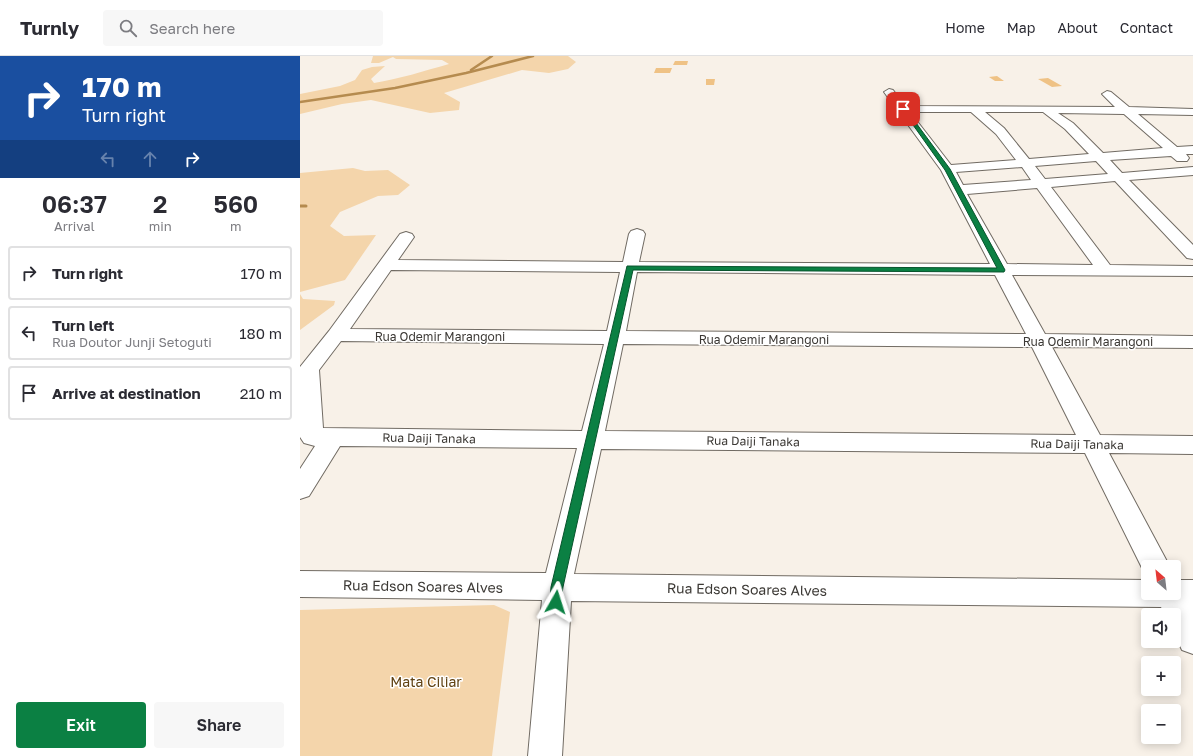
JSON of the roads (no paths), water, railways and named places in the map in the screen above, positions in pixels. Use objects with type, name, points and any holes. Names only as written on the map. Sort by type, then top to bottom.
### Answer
[{"type":"street","points":[[889,92],[947,169],[1002,270],[1152,560]]},
{"type":"street","points":[[1107,94],[1193,168]]},
{"type":"street","points":[[903,109],[1046,108],[1193,112]]},
{"type":"street","points":[[1046,108],[1070,126],[1193,254]]},
{"type":"street","points":[[974,109],[1000,131],[1041,183],[1106,271]]},
{"type":"street","points":[[947,169],[1193,150]]},
{"type":"street","points":[[958,190],[1193,171]]},
{"type":"street","points":[[545,756],[557,587],[615,338],[636,234]]},
{"type":"street","points":[[300,490],[323,437],[309,369],[336,335],[406,237]]},
{"type":"street","points":[[386,265],[1193,271]]},
{"type":"street","name":"Rua Odemir Marangoni","points":[[336,335],[1193,342]]},
{"type":"street","name":"Rua Daiji Tanaka","points":[[323,437],[1193,445]]},
{"type":"street","name":"Rua Edson Soares Alves","points":[[300,584],[1141,594]]},
{"type":"street","points":[[1179,600],[1193,639]]},
{"type":"waterway","points":[[471,70],[492,56]]},
{"type":"waterway","points":[[300,102],[395,88],[466,73],[533,56]]},
{"type":"waterway","points":[[300,206],[306,206]]},
{"type":"park label","name":"Mata Ciliar","points":[[426,681]]}]
